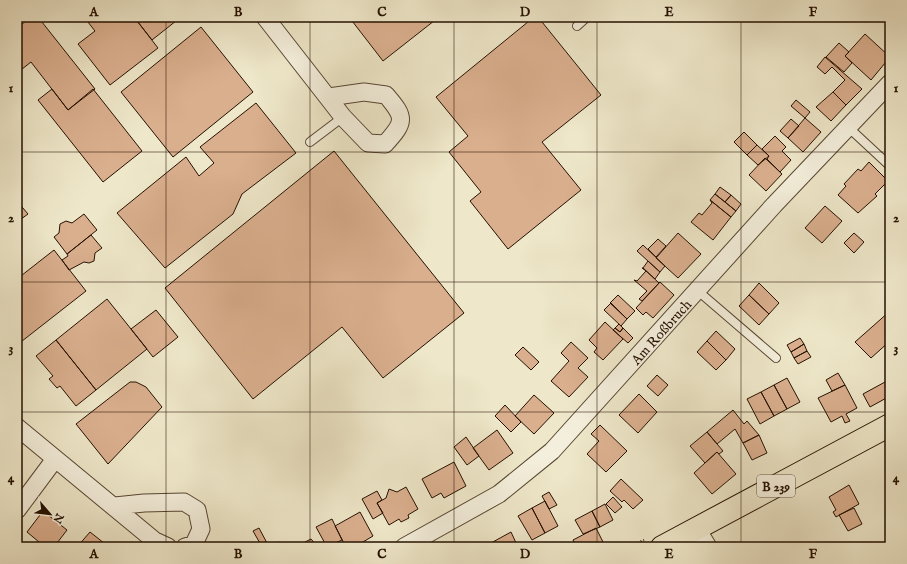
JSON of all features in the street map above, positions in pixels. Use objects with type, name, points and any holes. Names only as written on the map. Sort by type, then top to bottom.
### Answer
[{"type":"main road","name":"B 239","points":[[662,547],[890,424]]},
{"type":"street","points":[[266,17],[343,117],[368,143],[385,144],[400,127],[402,118],[399,110],[386,95],[364,92],[329,97]]},
{"type":"street","name":"Am Roßbruch","points":[[404,547],[499,494],[552,452],[774,205],[890,83]]},
{"type":"street","points":[[17,427],[115,506],[155,541],[168,547]]},
{"type":"street","points":[[17,510],[55,459]]},
{"type":"street","points":[[115,506],[144,503],[184,502],[197,510],[201,529],[194,544],[185,547]]},
{"type":"street","points":[[697,529],[708,547]]},
{"type":"lane","points":[[576,26],[587,17]]},
{"type":"lane","points":[[310,142],[343,117]]},
{"type":"lane","points":[[848,127],[890,166]]},
{"type":"lane","points":[[698,291],[776,358]]},
{"type":"building","points":[[31,17],[38,17],[95,89],[68,110],[31,62],[17,73],[17,28]]},
{"type":"building","points":[[84,17],[134,17],[158,48],[110,85],[78,44],[95,31]]},
{"type":"building","points":[[134,17],[181,17],[152,40]]},
{"type":"building","points":[[349,17],[439,17],[383,61]]},
{"type":"building","points":[[534,17],[538,17],[601,95],[542,142],[581,190],[508,249],[470,201],[481,192],[449,152],[468,136],[436,97]]},
{"type":"building","points":[[881,17],[890,17],[890,25]]},
{"type":"building","points":[[201,27],[253,92],[173,157],[121,92]]},
{"type":"building","points":[[865,34],[890,57],[871,80],[845,56]]},
{"type":"building","points":[[839,43],[849,52],[845,56],[852,63],[844,72],[826,57]]},
{"type":"building","points":[[825,57],[862,89],[846,105],[833,92],[845,80],[832,67],[825,74],[817,67]]},
{"type":"building","points":[[52,89],[68,110],[93,89],[142,151],[103,182],[38,100]]},
{"type":"building","points":[[833,92],[846,105],[831,121],[816,107]]},
{"type":"building","points":[[796,100],[810,112],[805,118],[791,106]]},
{"type":"building","points":[[256,103],[296,153],[242,194],[233,214],[165,268],[117,213],[186,157],[199,176],[214,163],[200,147]]},
{"type":"building","points":[[805,118],[821,132],[803,152],[788,138]]},
{"type":"building","points":[[791,119],[799,126],[788,138],[780,131]]},
{"type":"building","points":[[744,132],[757,145],[747,155],[734,142]]},
{"type":"building","points":[[775,136],[786,147],[782,151],[791,160],[780,172],[767,159],[769,156],[762,149]]},
{"type":"building","points":[[757,145],[769,156],[758,165],[747,155]]},
{"type":"building","points":[[334,151],[464,313],[383,378],[342,327],[253,399],[165,288]]},
{"type":"building","points":[[765,158],[782,174],[766,191],[749,175]]},
{"type":"building","points":[[869,162],[888,181],[875,194],[877,196],[858,213],[838,195],[846,186],[844,184],[858,169],[861,171]]},
{"type":"building","points":[[720,187],[731,195],[725,202],[715,194]]},
{"type":"building","points":[[715,194],[736,211],[731,217],[710,200]]},
{"type":"building","points":[[731,195],[741,204],[736,211],[725,202]]},
{"type":"building","points":[[710,200],[731,217],[713,240],[691,222],[699,213],[702,215],[712,203]]},
{"type":"building","points":[[17,201],[28,214],[17,222]]},
{"type":"building","points":[[825,206],[842,221],[822,243],[805,228]]},
{"type":"building","points":[[84,214],[97,230],[67,254],[54,237],[59,233],[60,224],[66,221],[72,223]]},
{"type":"building","points":[[678,233],[701,254],[678,278],[656,258]]},
{"type":"building","points":[[854,233],[864,242],[854,253],[844,243]]},
{"type":"building","points":[[91,235],[102,248],[95,253],[94,261],[89,263],[84,262],[69,270],[62,260],[68,256],[67,254]]},
{"type":"building","points":[[658,239],[666,246],[656,257],[648,249]]},
{"type":"building","points":[[643,245],[665,266],[660,272],[637,251]]},
{"type":"building","points":[[54,250],[86,291],[17,345],[17,279]]},
{"type":"building","points":[[648,261],[660,272],[655,279],[643,268]]},
{"type":"building","points":[[643,268],[659,283],[642,301],[639,299],[647,291],[634,280],[637,281],[646,271]]},
{"type":"building","points":[[660,282],[674,295],[653,318],[646,312],[643,315],[636,308]]},
{"type":"building","points":[[759,283],[779,303],[769,314],[749,295]]},
{"type":"building","points":[[618,295],[635,311],[627,319],[610,303]]},
{"type":"building","points":[[749,295],[769,314],[759,325],[739,306]]},
{"type":"building","points":[[107,299],[147,349],[96,390],[56,340]]},
{"type":"building","points":[[611,303],[627,319],[621,326],[604,310]]},
{"type":"building","points":[[156,310],[178,337],[153,357],[131,329]]},
{"type":"building","points":[[890,311],[890,341],[871,358],[855,342]]},
{"type":"building","points":[[605,322],[623,339],[603,360],[594,352],[597,348],[589,340]]},
{"type":"building","points":[[619,324],[623,328],[620,332],[615,328]]},
{"type":"building","points":[[615,328],[620,332],[623,328],[633,338],[628,343],[613,330]]},
{"type":"building","points":[[716,331],[735,349],[726,360],[707,341]]},
{"type":"building","points":[[800,338],[804,344],[791,352],[787,345]]},
{"type":"building","points":[[56,340],[96,390],[76,406],[60,386],[57,388],[49,379],[53,376],[36,356]]},
{"type":"building","points":[[707,341],[726,360],[716,370],[697,352]]},
{"type":"building","points":[[571,342],[588,358],[578,368],[588,377],[569,397],[551,381],[569,361],[561,353]]},
{"type":"building","points":[[804,344],[807,351],[794,358],[791,352]]},
{"type":"building","points":[[523,347],[539,362],[531,370],[515,355]]},
{"type":"building","points":[[807,351],[811,357],[798,364],[794,358]]},
{"type":"building","points":[[838,373],[845,385],[832,391],[826,380]]},
{"type":"building","points":[[657,375],[668,385],[658,396],[647,386]]},
{"type":"building","points":[[787,378],[800,402],[787,409],[774,385]]},
{"type":"building","points":[[130,382],[136,382],[146,387],[162,407],[108,464],[76,424]]},
{"type":"building","points":[[885,382],[890,386],[890,396],[870,407],[863,394]]},
{"type":"building","points":[[774,385],[787,409],[774,416],[761,392]]},
{"type":"building","points":[[845,385],[857,408],[846,414],[850,421],[845,423],[842,416],[831,422],[818,398]]},
{"type":"building","points":[[761,392],[774,416],[760,424],[747,399]]},
{"type":"building","points":[[639,394],[657,412],[638,433],[619,415]]},
{"type":"building","points":[[534,395],[554,413],[534,434],[515,416]]},
{"type":"building","points":[[505,405],[521,422],[511,432],[495,416]]},
{"type":"building","points":[[733,410],[744,424],[747,421],[759,435],[743,443],[735,429],[717,444],[707,432]]},
{"type":"building","points":[[600,425],[627,451],[606,472],[587,454],[599,441],[591,434]]},
{"type":"building","points":[[497,430],[513,453],[489,470],[473,448]]},
{"type":"building","points":[[707,432],[723,451],[719,454],[717,452],[705,463],[690,446]]},
{"type":"building","points":[[759,435],[767,453],[752,460],[743,443]]},
{"type":"building","points":[[466,437],[479,456],[467,465],[454,447]]},
{"type":"building","points":[[717,452],[736,474],[712,494],[694,473]]},
{"type":"building","points":[[454,462],[466,486],[444,498],[441,493],[432,498],[422,479]]},
{"type":"building","points":[[621,479],[643,500],[633,509],[624,500],[622,502],[610,491]]},
{"type":"building","points":[[849,485],[859,504],[836,517],[833,512],[836,510],[829,497]]},
{"type":"building","points":[[406,487],[418,509],[408,515],[409,518],[401,522],[399,519],[389,525],[377,503],[386,498],[389,489],[397,492]]},
{"type":"building","points":[[377,491],[382,500],[377,503],[383,513],[373,519],[362,499]]},
{"type":"building","points":[[549,492],[557,505],[549,509],[542,496]]},
{"type":"building","points":[[613,497],[622,507],[615,513],[606,504]]},
{"type":"building","points":[[545,501],[558,526],[545,533],[532,508]]},
{"type":"building","points":[[605,504],[613,520],[600,527],[592,511]]},
{"type":"building","points":[[532,508],[545,533],[532,540],[518,516]]},
{"type":"building","points":[[854,508],[862,524],[848,531],[839,515]]},
{"type":"building","points":[[43,511],[67,530],[54,547],[45,547],[27,532]]},
{"type":"building","points":[[592,511],[600,527],[583,534],[575,520]]},
{"type":"building","points":[[360,512],[373,536],[358,545],[346,547],[335,526]]},
{"type":"building","points":[[332,519],[342,540],[327,547],[316,527]]},
{"type":"building","points":[[259,528],[267,543],[261,545],[253,531]]},
{"type":"building","points":[[596,528],[605,546],[576,547],[573,540]]},
{"type":"building","points":[[90,532],[109,547],[77,547]]},
{"type":"building","points":[[511,532],[517,545],[514,547],[493,547],[491,543]]},
{"type":"building","points":[[311,539],[318,547],[296,547],[307,541]]},
{"type":"building","points":[[279,542],[281,547],[270,547]]}]
